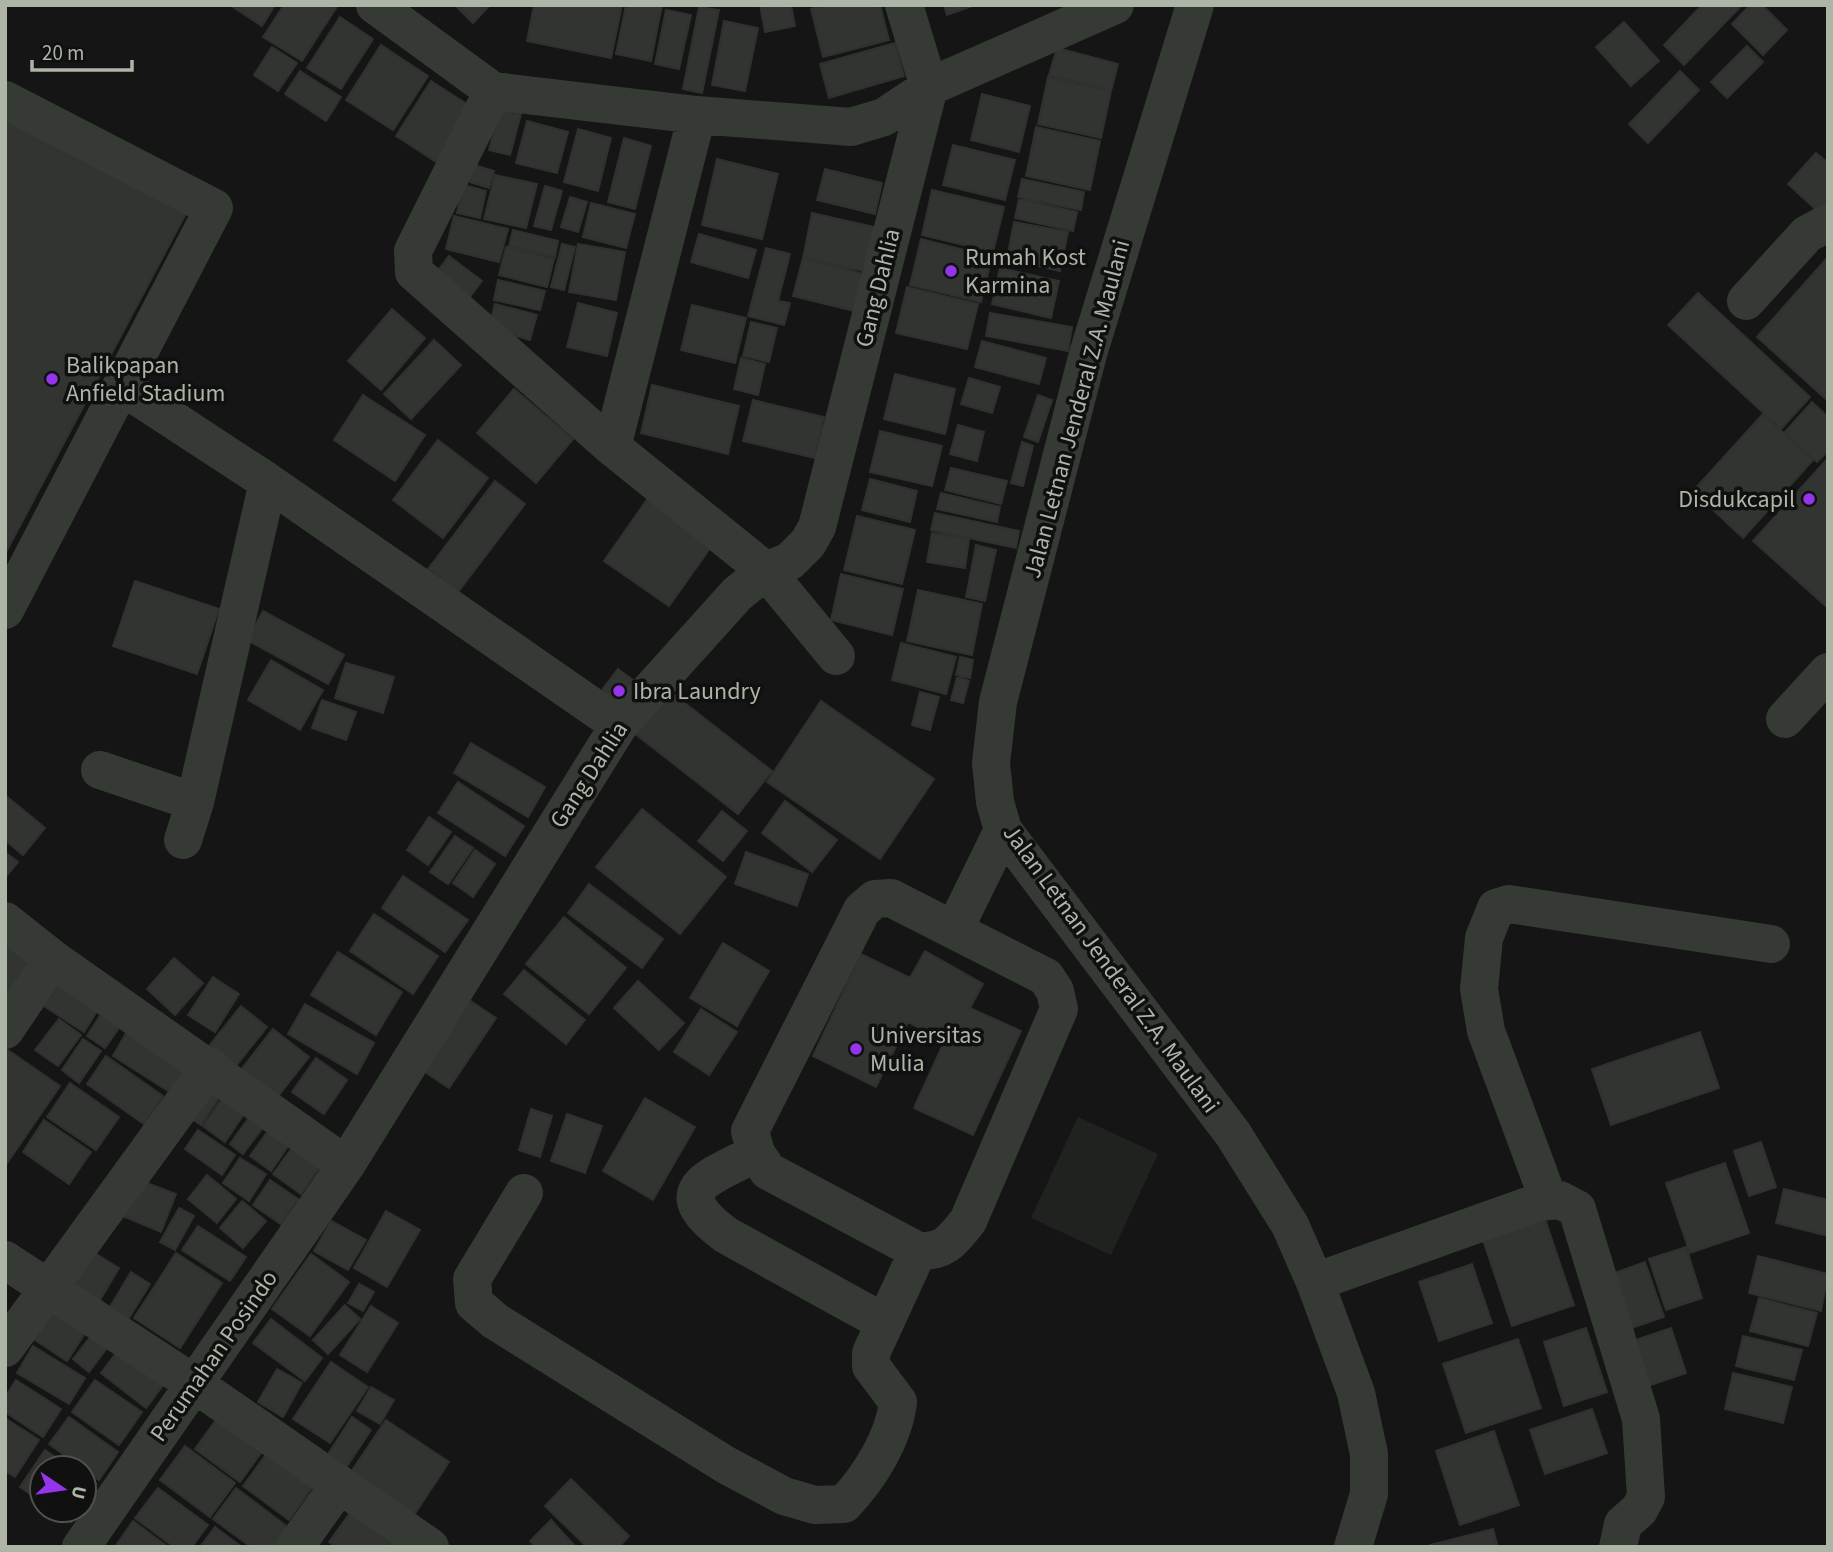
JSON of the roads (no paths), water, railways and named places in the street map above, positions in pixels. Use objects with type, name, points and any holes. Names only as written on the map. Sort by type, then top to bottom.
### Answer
[{"type":"street","points":[[904,5],[929,87]]},
{"type":"street","name":"Jalan Letnan Jenderal Z.A. Maulani","points":[[1195,5],[1088,354],[998,702],[991,763],[995,802],[1003,830],[1233,1134],[1290,1225],[1315,1282],[1356,1393],[1369,1454],[1368,1493],[1353,1547]]},
{"type":"street","points":[[399,12],[493,92],[697,115],[851,127],[884,117],[929,87],[1111,6]]},
{"type":"street","name":"Gang Dahlia","points":[[346,1165],[619,724],[737,594],[766,571],[790,561],[808,543],[817,527],[929,87]]},
{"type":"street","points":[[493,92],[413,251],[414,272],[611,447],[766,571],[836,656]]},
{"type":"street","points":[[5,100],[214,208],[5,610]]},
{"type":"street","points":[[611,447],[697,115]]},
{"type":"street","points":[[1746,301],[1807,234],[1828,223]]},
{"type":"street","points":[[123,387],[268,481],[619,724]]},
{"type":"street","points":[[183,840],[195,802],[268,481]]},
{"type":"street","points":[[1785,719],[1828,672]]},
{"type":"street","points":[[100,769],[195,802]]},
{"type":"street","points":[[955,928],[1003,830]]},
{"type":"street","points":[[891,898],[955,928],[1046,977],[1055,990],[1059,1009],[968,1221],[953,1240],[936,1252],[918,1251],[768,1171],[756,1153],[750,1131],[862,910],[875,899],[891,898]]},
{"type":"street","points":[[1549,1201],[1486,1031],[1479,989],[1484,938],[1496,908],[1509,904],[1771,944]]},
{"type":"street","points":[[5,920],[53,959],[210,1066],[346,1165]]},
{"type":"street","points":[[5,1030],[53,959]]},
{"type":"street","points":[[5,1348],[210,1066]]},
{"type":"street","points":[[756,1153],[705,1179],[697,1191],[695,1203],[703,1218],[726,1235],[885,1323]]},
{"type":"street","name":"Perumahan Posindo","points":[[81,1547],[196,1385],[346,1165]]},
{"type":"street","points":[[524,1193],[472,1279],[474,1303],[495,1321],[726,1465],[784,1496],[815,1505],[844,1504],[872,1467],[896,1420],[898,1402],[871,1366],[871,1353],[918,1251]]},
{"type":"street","points":[[1315,1282],[1549,1201],[1560,1200],[1577,1209],[1641,1419],[1646,1497],[1639,1510],[1623,1524],[1618,1547]]},
{"type":"street","points":[[5,1260],[196,1385],[430,1547]]},
{"type":"street","points":[[295,1547],[339,1485]]},
{"type":"place","name":"Rumah Kost Karmina","points":[[951,271]]},
{"type":"place","name":"Balikpapan Anfield Stadium","points":[[52,379]]},
{"type":"place","name":"Disdukcapil","points":[[1809,499]]},
{"type":"place","name":"Ibra Laundry","points":[[619,691]]},
{"type":"place","name":"Universitas Mulia","points":[[856,1049]]}]
